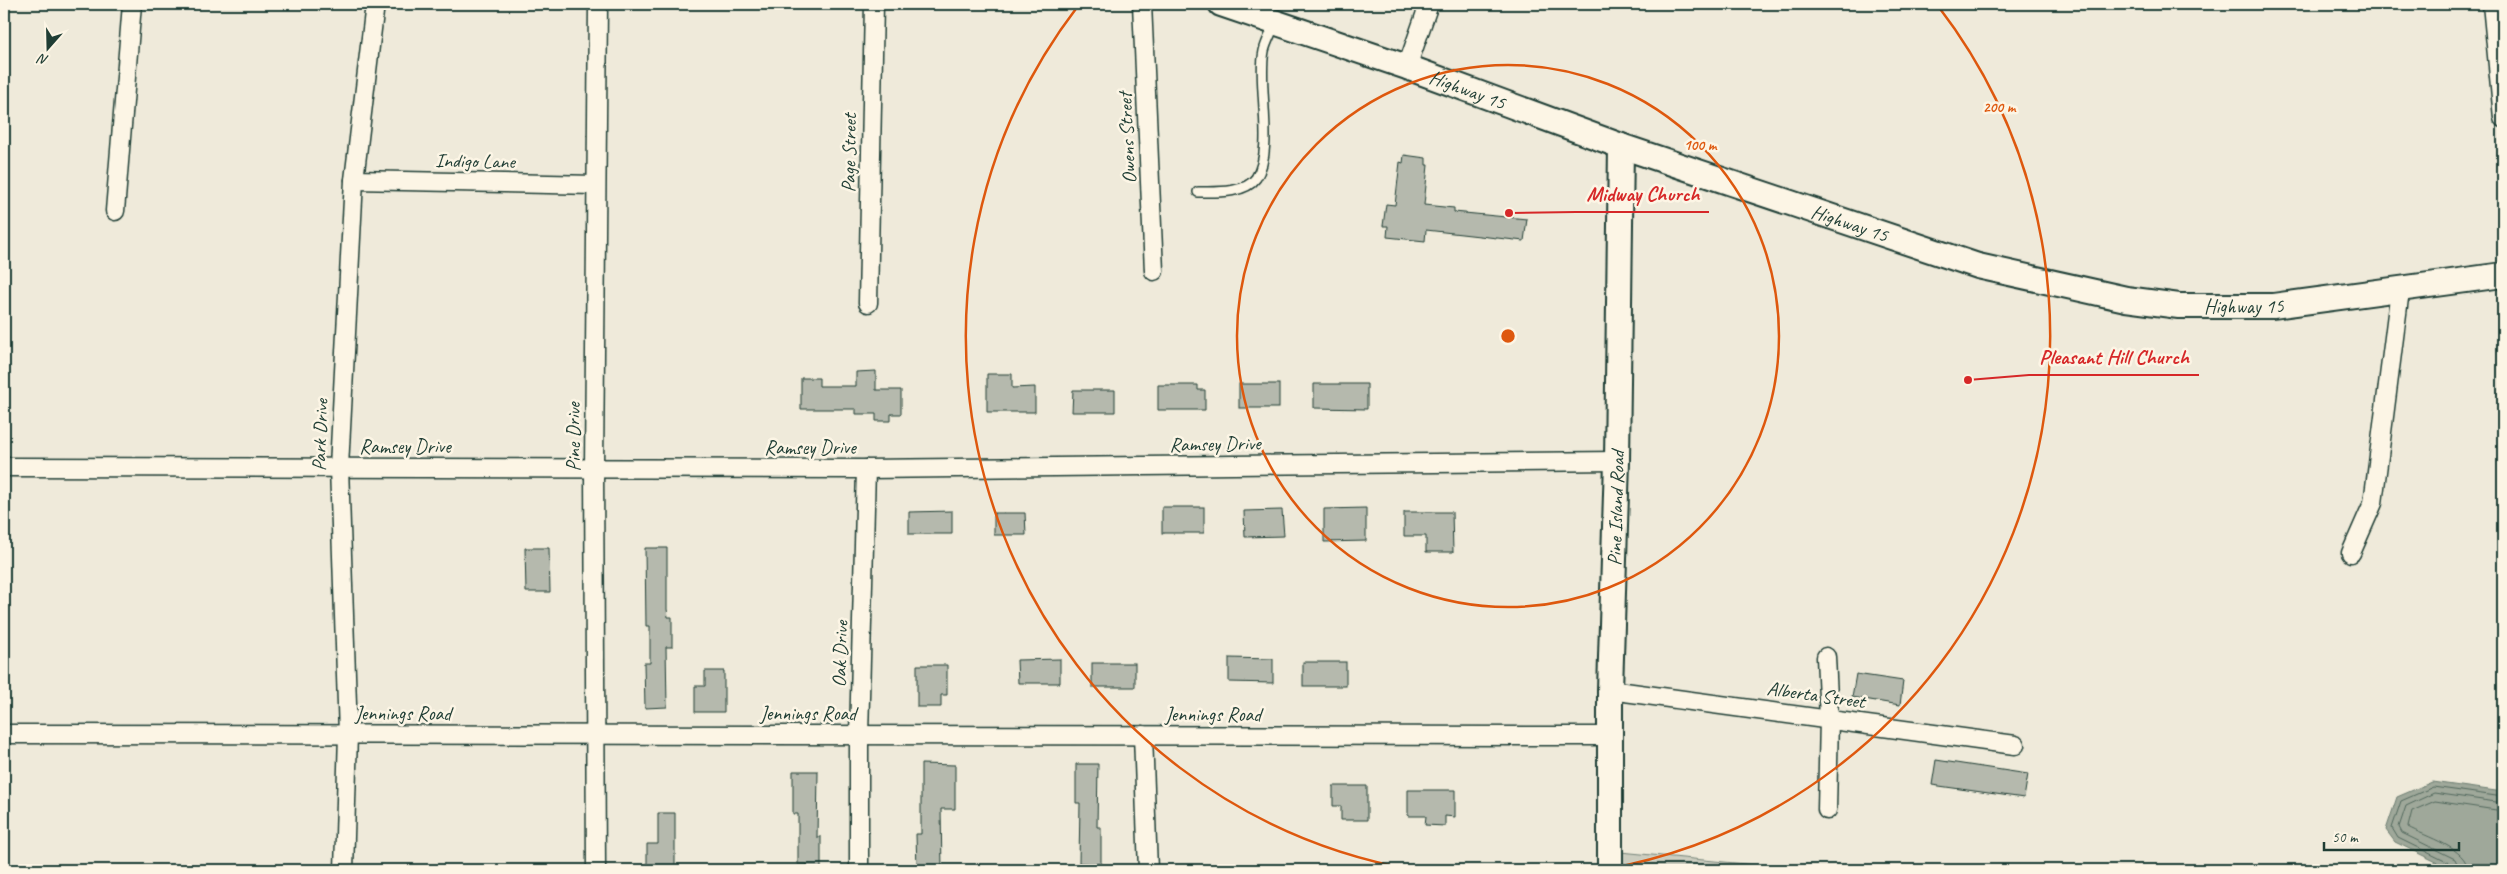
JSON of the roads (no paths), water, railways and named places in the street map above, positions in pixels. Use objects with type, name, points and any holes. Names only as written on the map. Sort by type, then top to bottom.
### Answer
[{"type":"main road","name":"Highway 15","points":[[1221,4],[1407,67],[1621,146],[1978,266],[2126,299],[2179,306],[2273,306],[2503,275]]},
{"type":"main road","name":"Pine Island Road","points":[[1610,870],[1612,736],[1610,690],[1617,461],[1621,146]]},
{"type":"street","points":[[115,211],[132,4]]},
{"type":"street","name":"Park Drive","points":[[344,870],[348,734],[339,467],[354,180],[375,4]]},
{"type":"street","name":"Pine Drive","points":[[596,870],[597,733],[594,468],[598,4]]},
{"type":"street","name":"Page Street","points":[[868,304],[874,4]]},
{"type":"street","name":"Owens Street","points":[[1142,4],[1154,271]]},
{"type":"street","points":[[1407,67],[1429,4]]},
{"type":"street","points":[[2492,4],[2503,118]]},
{"type":"street","name":"Indigo Lane","points":[[354,180],[595,184]]},
{"type":"street","points":[[2351,553],[2373,503],[2400,290]]},
{"type":"street","name":"Ramsey Drive","points":[[4,466],[866,469],[1617,461]]},
{"type":"street","name":"Oak Drive","points":[[859,870],[859,735],[866,469]]},
{"type":"street","points":[[1826,657],[1829,718],[1827,810]]},
{"type":"street","name":"Alberta Street","points":[[1610,690],[1829,718],[2016,745]]},
{"type":"street","name":"Jennings Road","points":[[4,734],[597,733],[1612,736]]},
{"type":"street","points":[[1143,735],[1148,870]]},
{"type":"lane","points":[[1198,192],[1224,192],[1241,188],[1256,178],[1264,156],[1264,52],[1276,22]]},
{"type":"water","points":[[2432,782],[2503,792],[2503,870],[2453,870],[2395,842],[2386,830],[2397,797]]},
{"type":"place","name":"Midway Church","points":[[1509,213]]},
{"type":"place","name":"Pleasant Hill Church","points":[[1968,380]]}]
